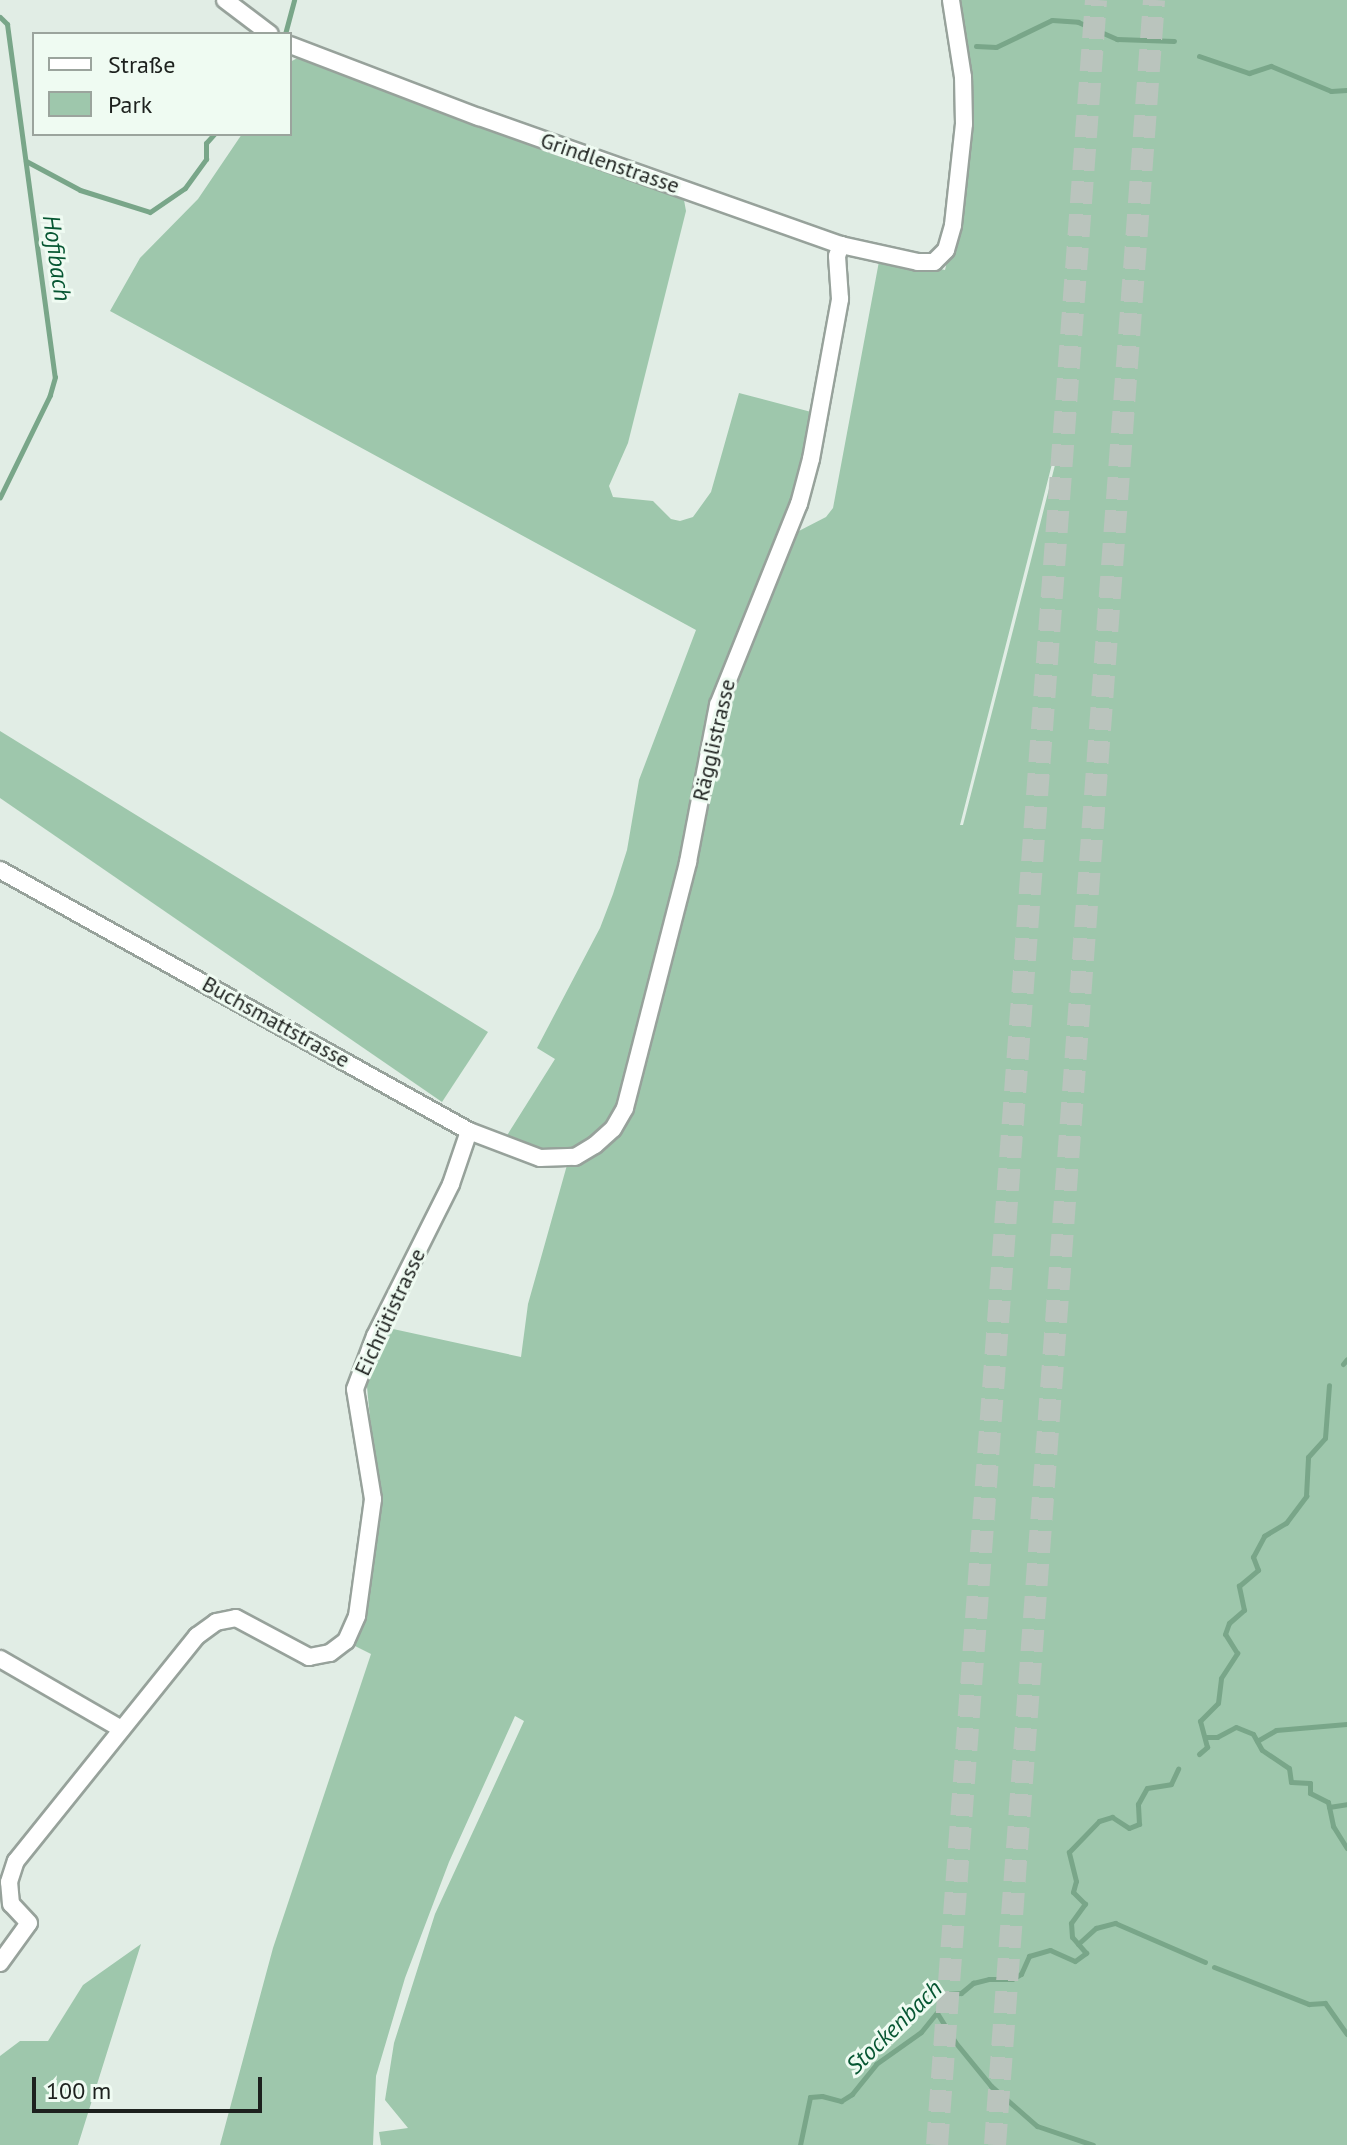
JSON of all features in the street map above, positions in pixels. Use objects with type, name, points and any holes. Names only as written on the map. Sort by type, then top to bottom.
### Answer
[{"type":"street","points":[[225,0],[267,32]]},
{"type":"street","name":"Grindlenstrasse","points":[[292,46],[479,117],[841,245],[918,262],[934,262],[946,250],[953,225],[964,124],[963,77],[951,0]]},
{"type":"street","name":"Rägglistrasse","points":[[558,1160],[575,1157],[595,1145],[613,1129],[625,1108],[688,862],[718,705],[737,651],[781,553],[811,459],[840,299],[837,256],[841,245]]},
{"type":"street","name":"Buchsmattstrasse","points":[[0,870],[469,1131],[540,1158],[558,1160]]},
{"type":"street","name":"Eichrütistrasse","points":[[121,1729],[197,1636],[216,1622],[236,1618],[253,1624],[309,1657],[330,1653],[346,1641],[357,1616],[373,1499],[355,1389],[375,1336],[451,1184],[469,1131]]},
{"type":"street","points":[[0,1659],[121,1729],[16,1861],[9,1882],[11,1904],[29,1923],[0,1963]]},
{"type":"green space","points":[[960,0],[1347,0],[1347,2145],[381,2145],[379,2132],[408,2128],[385,2100],[394,2043],[435,1914],[524,1721],[515,1716],[449,1862],[405,1978],[376,2076],[373,2145],[220,2145],[273,1948],[371,1654],[349,1643],[368,1610],[377,1493],[366,1376],[384,1327],[521,1357],[528,1304],[567,1165],[629,1110],[730,686],[793,534],[826,517],[833,508],[880,256],[945,270],[968,176],[971,92]],"holes":[[[1054,456],[1057,457],[963,825],[960,825]]]},
{"type":"green space","points":[[303,55],[677,191],[684,200],[686,211],[628,443],[609,486],[613,497],[653,501],[671,519],[680,521],[693,517],[711,492],[739,393],[815,413],[789,521],[731,657],[621,1109],[610,1125],[580,1150],[540,1153],[473,1127],[419,1096],[506,1137],[555,1059],[537,1048],[600,928],[613,894],[627,850],[639,780],[696,630],[110,311],[140,258],[198,199],[241,136],[292,136],[292,61]]},
{"type":"green space","points":[[0,731],[488,1032],[442,1102],[0,798]]},
{"type":"green space","points":[[141,1944],[78,2145],[0,2145],[0,2056],[20,2041],[48,2041],[83,1985]]},
{"type":"waterway","points":[[286,32],[294,0]]},
{"type":"waterway","name":"Hofibach","points":[[0,17],[7,24],[55,377],[50,395],[0,497]]},
{"type":"waterway","points":[[976,46],[996,47],[1052,20],[1078,22],[1117,39],[1174,41]]},
{"type":"waterway","points":[[1199,56],[1249,73],[1271,66],[1331,91],[1347,90]]},
{"type":"waterway","points":[[26,161],[80,190],[150,212],[185,188],[206,159],[206,143],[212,136]]},
{"type":"waterway","points":[[1343,1364],[1347,1359]]},
{"type":"waterway","points":[[1199,1754],[1207,1747],[1200,1721],[1218,1703],[1221,1678],[1237,1653],[1225,1634],[1229,1623],[1244,1610],[1239,1586],[1258,1570],[1253,1557],[1264,1536],[1286,1523],[1306,1496],[1308,1457],[1325,1438],[1329,1385]]},
{"type":"waterway","points":[[1257,1741],[1276,1730],[1347,1724]]},
{"type":"waterway","points":[[1206,1737],[1217,1737],[1236,1727],[1253,1734],[1262,1750],[1289,1768],[1291,1782],[1310,1783],[1310,1793],[1328,1802],[1333,1826],[1347,1848]]},
{"type":"waterway","name":"Stockenbach","points":[[800,2145],[810,2097],[822,2096],[841,2101],[852,2094],[876,2064],[921,2032],[939,2010],[946,1994],[961,1993],[973,1983],[989,1979],[1012,1979],[1021,1974],[1029,1956],[1050,1950],[1075,1961],[1086,1953],[1072,1937],[1071,1923],[1085,1904],[1073,1892],[1076,1881],[1069,1852],[1099,1821],[1112,1817],[1129,1828],[1139,1824],[1138,1804],[1147,1788],[1171,1784],[1178,1769]]},
{"type":"waterway","points":[[1329,1807],[1347,1804]]},
{"type":"waterway","points":[[1078,1944],[1096,1928],[1115,1923],[1205,1962]]},
{"type":"waterway","points":[[1214,1967],[1309,2004],[1325,2003],[1347,2034]]},
{"type":"waterway","points":[[937,2013],[955,2042],[991,2086],[1037,2126],[1093,2145]]},
{"type":"tunnel","points":[[937,2145],[1096,0]]},
{"type":"tunnel","points":[[995,2145],[1154,0]]}]
